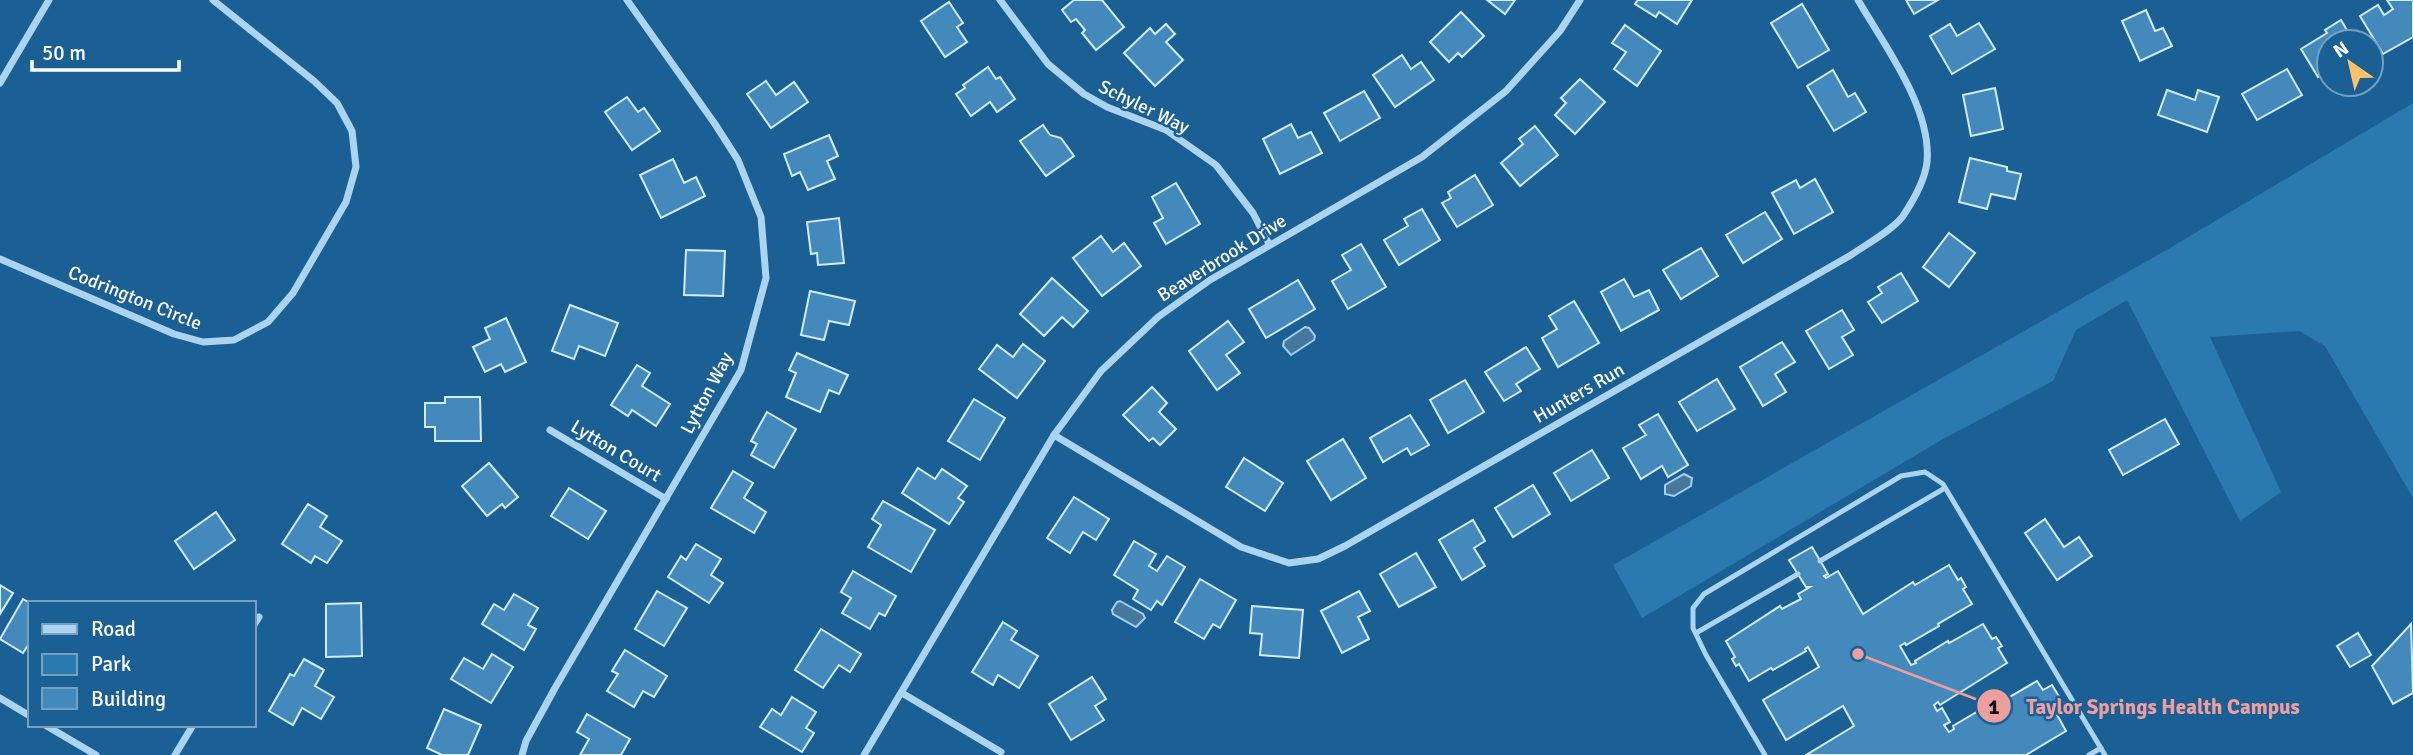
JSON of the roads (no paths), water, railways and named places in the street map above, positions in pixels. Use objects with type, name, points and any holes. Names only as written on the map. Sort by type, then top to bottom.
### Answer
[{"type":"street","points":[[0,83],[49,0]]},
{"type":"street","name":"Codrington Circle","points":[[0,259],[174,334],[203,342],[234,340],[268,323],[293,293],[346,202],[356,167],[352,131],[337,103],[314,81],[213,0]]},
{"type":"street","name":"Lytton Way","points":[[522,755],[526,741],[555,688],[741,370],[766,278],[761,217],[738,160],[627,0]]},
{"type":"street","name":"Schyler Way","points":[[1000,0],[1048,64],[1084,94],[1107,107],[1166,130],[1216,165],[1253,213],[1269,244]]},
{"type":"street","name":"Beaverbrook Drive","points":[[864,755],[1054,435],[1101,371],[1158,317],[1210,280],[1422,157],[1506,91],[1560,31],[1580,0]]},
{"type":"street","name":"Hunters Run","points":[[1054,435],[1241,547],[1289,563],[1318,559],[1345,546],[1851,255],[1901,218],[1921,183],[1927,162],[1922,115],[1858,0]]},
{"type":"street","name":"Lytton Court","points":[[550,430],[666,499]]},
{"type":"street","points":[[256,622],[259,617]]},
{"type":"street","points":[[902,693],[1001,752]]},
{"type":"street","points":[[0,698],[28,715]]},
{"type":"street","points":[[49,727],[96,755]]},
{"type":"street","points":[[175,755],[192,727]]},
{"type":"lane","points":[[1765,755],[1693,628],[1693,608],[1704,594],[1901,475],[1925,472],[1945,488],[2105,755]]},
{"type":"lane","points":[[1820,561],[1945,488]]},
{"type":"lane","points":[[1696,634],[1798,574]]},
{"type":"lane","points":[[2089,755],[2101,748]]},
{"type":"place","name":"Taylor Springs Health Campus","points":[[1858,654]]}]
